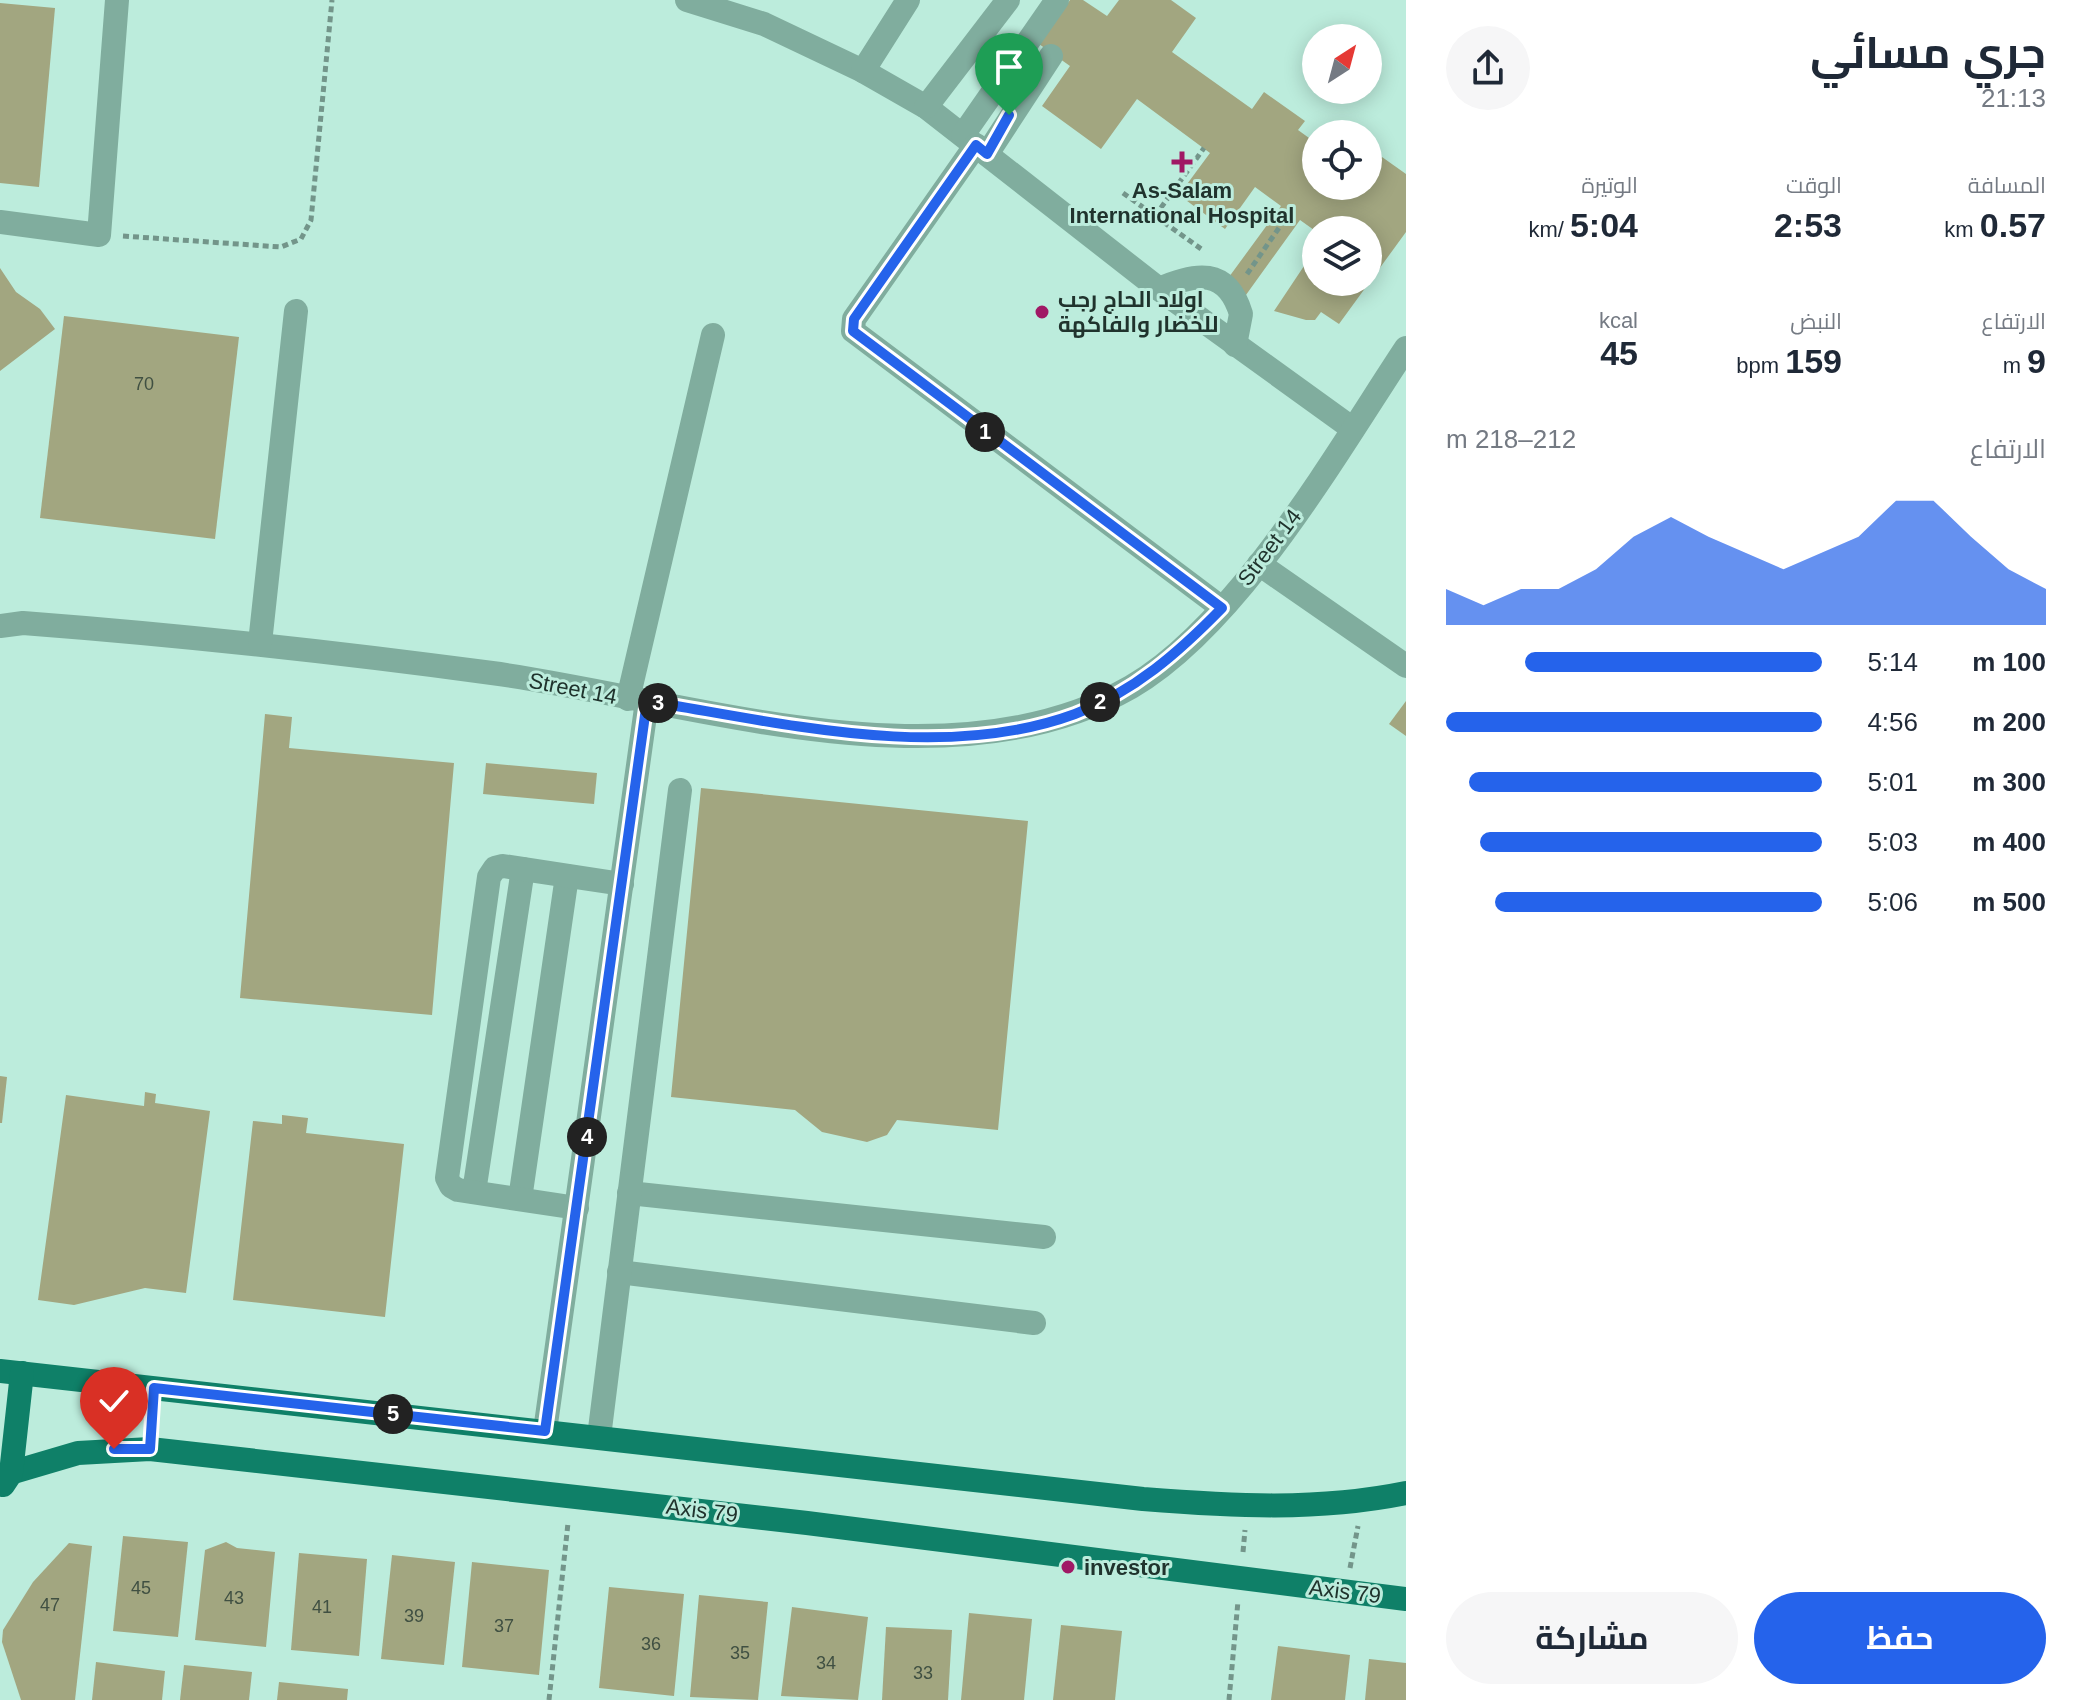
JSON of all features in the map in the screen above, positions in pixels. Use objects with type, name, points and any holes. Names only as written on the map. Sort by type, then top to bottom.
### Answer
[{"type":"main road","points":[[4,1480],[11,1372],[1143,1499],[1247,1507],[1363,1502],[1406,1493]]},
{"type":"main road","name":"Axis 79","points":[[4,1480],[78,1453],[150,1449],[571,1494],[1406,1599]]},
{"type":"street","points":[[0,222],[99,235],[117,0]]},
{"type":"street","points":[[687,0],[764,24],[863,71],[926,107],[1159,289],[1353,429]]},
{"type":"street","points":[[863,71],[908,0]]},
{"type":"street","points":[[926,107],[1008,0]]},
{"type":"street","points":[[1057,0],[975,144],[854,319],[853,331],[1222,608]]},
{"type":"street","points":[[975,144],[1051,56]]},
{"type":"street","points":[[1159,289],[1179,278],[1203,276],[1215,279],[1233,294],[1241,314],[1235,345]]},
{"type":"street","points":[[260,643],[296,311]]},
{"type":"street","points":[[545,1431],[622,884],[638,700],[713,335]]},
{"type":"street","name":"Street 14","points":[[0,626],[23,623],[260,643],[497,674],[861,735],[1001,732],[1075,714],[1132,686],[1179,652],[1259,564],[1406,348]]},
{"type":"street","points":[[1259,564],[1406,666]]},
{"type":"street","points":[[599,1437],[680,790]]},
{"type":"street","points":[[577,1208],[474,1192],[451,1186],[447,1178],[489,877],[495,868],[503,866],[622,884]]},
{"type":"street","points":[[520,1199],[567,876]]},
{"type":"street","points":[[629,1193],[1044,1237]]},
{"type":"street","points":[[619,1272],[1034,1323]]},
{"type":"path","points":[[99,235],[281,247],[301,239],[311,220],[332,0]]},
{"type":"path","points":[[1155,216],[1204,148]]},
{"type":"path","points":[[1123,193],[1205,252]]},
{"type":"path","points":[[1233,294],[1290,212]]},
{"type":"path","points":[[549,1700],[571,1494]]},
{"type":"path","points":[[1345,1591],[1363,1502]]},
{"type":"building","points":[[1070,0],[1083,0],[1107,16],[1119,0],[1171,0],[1196,18],[1172,52],[1252,109],[1264,92],[1304,120],[1298,130],[1302,133],[1302,200],[1382,200],[1382,157],[1406,174],[1406,232],[1382,265],[1382,216],[1302,216],[1302,221],[1300,220],[1238,306],[1218,292],[1281,206],[1255,187],[1225,229],[1179,195],[1210,153],[1137,99],[1101,149],[1042,106],[1070,66],[1039,44]]},
{"type":"building","points":[[0,3],[55,8],[39,187],[0,183]]},
{"type":"building","points":[[0,268],[16,292],[40,309],[55,329],[0,371]]},
{"type":"building","points":[[1302,269],[1302,296],[1359,296],[1339,324],[1321,312],[1315,320],[1306,320],[1274,311]]},
{"type":"building","points":[[64,316],[239,337],[215,539],[40,518]]},
{"type":"building","points":[[1406,701],[1406,736],[1389,724]]},
{"type":"building","points":[[265,714],[292,717],[289,748],[454,763],[432,1015],[240,998]]},
{"type":"building","points":[[486,763],[597,773],[594,804],[483,794]]},
{"type":"building","points":[[701,788],[1028,821],[998,1130],[897,1120],[887,1135],[867,1142],[822,1132],[795,1110],[671,1097]]},
{"type":"building","points":[[0,1076],[7,1077],[2,1123],[0,1123]]},
{"type":"building","points":[[145,1092],[156,1094],[155,1103],[210,1111],[186,1293],[145,1288],[74,1305],[38,1300],[66,1095],[144,1106]]},
{"type":"building","points":[[282,1115],[308,1118],[306,1133],[404,1144],[385,1317],[233,1300],[253,1121],[282,1124]]},
{"type":"building","points":[[123,1536],[188,1542],[178,1637],[113,1631]]},
{"type":"building","points":[[226,1542],[237,1548],[275,1552],[266,1647],[195,1640],[205,1550]]},
{"type":"building","points":[[69,1543],[92,1546],[75,1700],[21,1700],[2,1642],[3,1630],[33,1582]]},
{"type":"building","points":[[299,1553],[367,1559],[359,1656],[291,1650]]},
{"type":"building","points":[[392,1555],[455,1562],[444,1665],[381,1659]]},
{"type":"building","points":[[472,1562],[549,1570],[539,1675],[462,1667]]},
{"type":"building","points":[[609,1587],[684,1594],[674,1696],[599,1688]]},
{"type":"building","points":[[699,1595],[768,1602],[758,1700],[690,1697]]},
{"type":"building","points":[[792,1607],[868,1617],[858,1700],[781,1696]]},
{"type":"building","points":[[969,1613],[1032,1619],[1024,1700],[961,1700]]},
{"type":"building","points":[[1061,1625],[1122,1631],[1115,1700],[1053,1700]]},
{"type":"building","points":[[886,1627],[952,1630],[948,1700],[882,1700]]},
{"type":"building","points":[[1278,1646],[1350,1655],[1345,1700],[1271,1700]]},
{"type":"building","points":[[1369,1659],[1406,1663],[1406,1700],[1365,1700]]},
{"type":"building","points":[[96,1662],[165,1671],[162,1700],[92,1700]]},
{"type":"building","points":[[184,1665],[252,1672],[249,1700],[180,1700]]},
{"type":"building","points":[[279,1682],[348,1689],[347,1700],[277,1700]]},
{"type":"place","name":"As-Salam International Hospital","points":[[1182,162]]},
{"type":"place","name":"اولاد الحاج رجب للخضار والفاكهة","points":[[1042,312]]},
{"type":"place","name":"investor","points":[[1068,1567]]},
{"type":"route","points":[[114,1449],[150,1449],[154,1388],[545,1431],[647,701],[861,735],[1001,732],[1075,714],[1132,686],[1179,652],[1222,608],[853,331],[854,319],[976,145],[987,154],[1009,115]]}]
